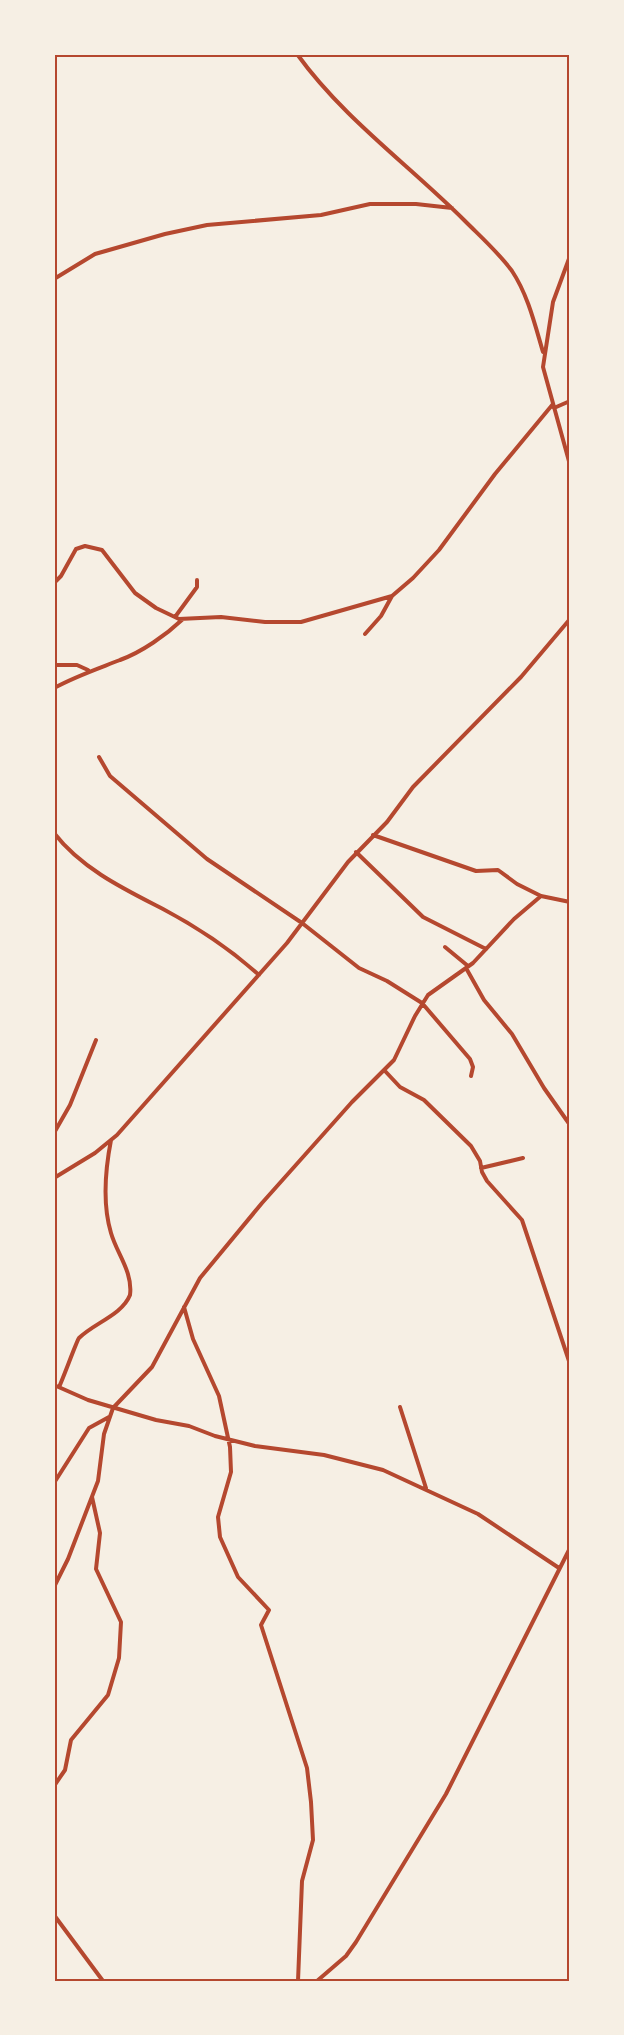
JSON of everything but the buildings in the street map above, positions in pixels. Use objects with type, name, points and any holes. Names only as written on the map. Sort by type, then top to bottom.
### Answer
[{"type":"street","points":[[297,54],[319,84],[337,103],[452,208],[512,271],[530,310],[543,352]]},
{"type":"street","points":[[54,279],[95,254],[207,225],[321,215],[370,204],[416,204],[452,208]]},
{"type":"street","points":[[570,256],[553,302],[543,352],[543,367],[570,465]]},
{"type":"street","points":[[365,634],[381,616],[392,596],[413,578],[439,550],[469,507],[554,406],[570,401]]},
{"type":"street","points":[[54,583],[61,576],[76,549],[85,546],[95,547],[106,553],[135,592],[175,617],[183,619],[221,617],[265,622],[301,622],[392,596]]},
{"type":"street","points":[[175,617],[197,587],[197,580]]},
{"type":"street","points":[[54,688],[89,670],[122,660],[160,638],[183,619]]},
{"type":"street","points":[[54,1178],[111,1140],[259,975],[356,852],[387,822],[413,787],[521,677],[570,619]]},
{"type":"street","points":[[54,665],[77,665],[89,670]]},
{"type":"street","points":[[99,757],[110,776],[207,859],[302,922],[359,968],[387,981],[422,1004],[470,1059],[473,1066],[471,1076]]},
{"type":"street","points":[[54,833],[88,866],[132,894],[193,927],[259,975]]},
{"type":"street","points":[[373,835],[476,871],[498,870],[517,884],[541,896],[570,902]]},
{"type":"street","points":[[356,852],[435,925],[486,948]]},
{"type":"street","points":[[54,1587],[68,1560],[98,1480],[104,1434],[109,1416],[113,1408],[152,1367],[183,1306],[213,1261],[346,1109],[385,1071],[400,1050],[422,1004],[434,990],[467,967],[541,896]]},
{"type":"street","points":[[445,947],[467,967],[484,1000],[512,1034],[544,1088],[570,1125]]},
{"type":"street","points":[[54,1133],[70,1105],[96,1040]]},
{"type":"street","points":[[385,1071],[400,1087],[424,1100],[471,1146],[487,1180],[512,1206],[526,1227],[540,1279],[570,1364]]},
{"type":"street","points":[[111,1140],[106,1165],[107,1217],[111,1235],[129,1274],[130,1295],[120,1307],[78,1338],[68,1371],[56,1386],[113,1408],[189,1426],[228,1439],[359,1462],[427,1489],[491,1522],[559,1568]]},
{"type":"street","points":[[481,1168],[523,1158]]},
{"type":"street","points":[[183,1306],[193,1339],[219,1396],[228,1439],[231,1472],[218,1517],[220,1537],[238,1577],[269,1610],[261,1625],[307,1768],[313,1840],[301,1889],[298,1981]]},
{"type":"street","points":[[400,1407],[427,1489]]},
{"type":"street","points":[[54,1483],[89,1428],[109,1416]]},
{"type":"street","points":[[54,1786],[63,1776],[71,1740],[81,1725],[103,1704],[112,1687],[119,1658],[122,1622],[96,1569],[100,1533],[92,1496]]},
{"type":"street","points":[[318,1981],[346,1956],[356,1942],[446,1794],[570,1548]]},
{"type":"street","points":[[54,1915],[103,1981]]}]
